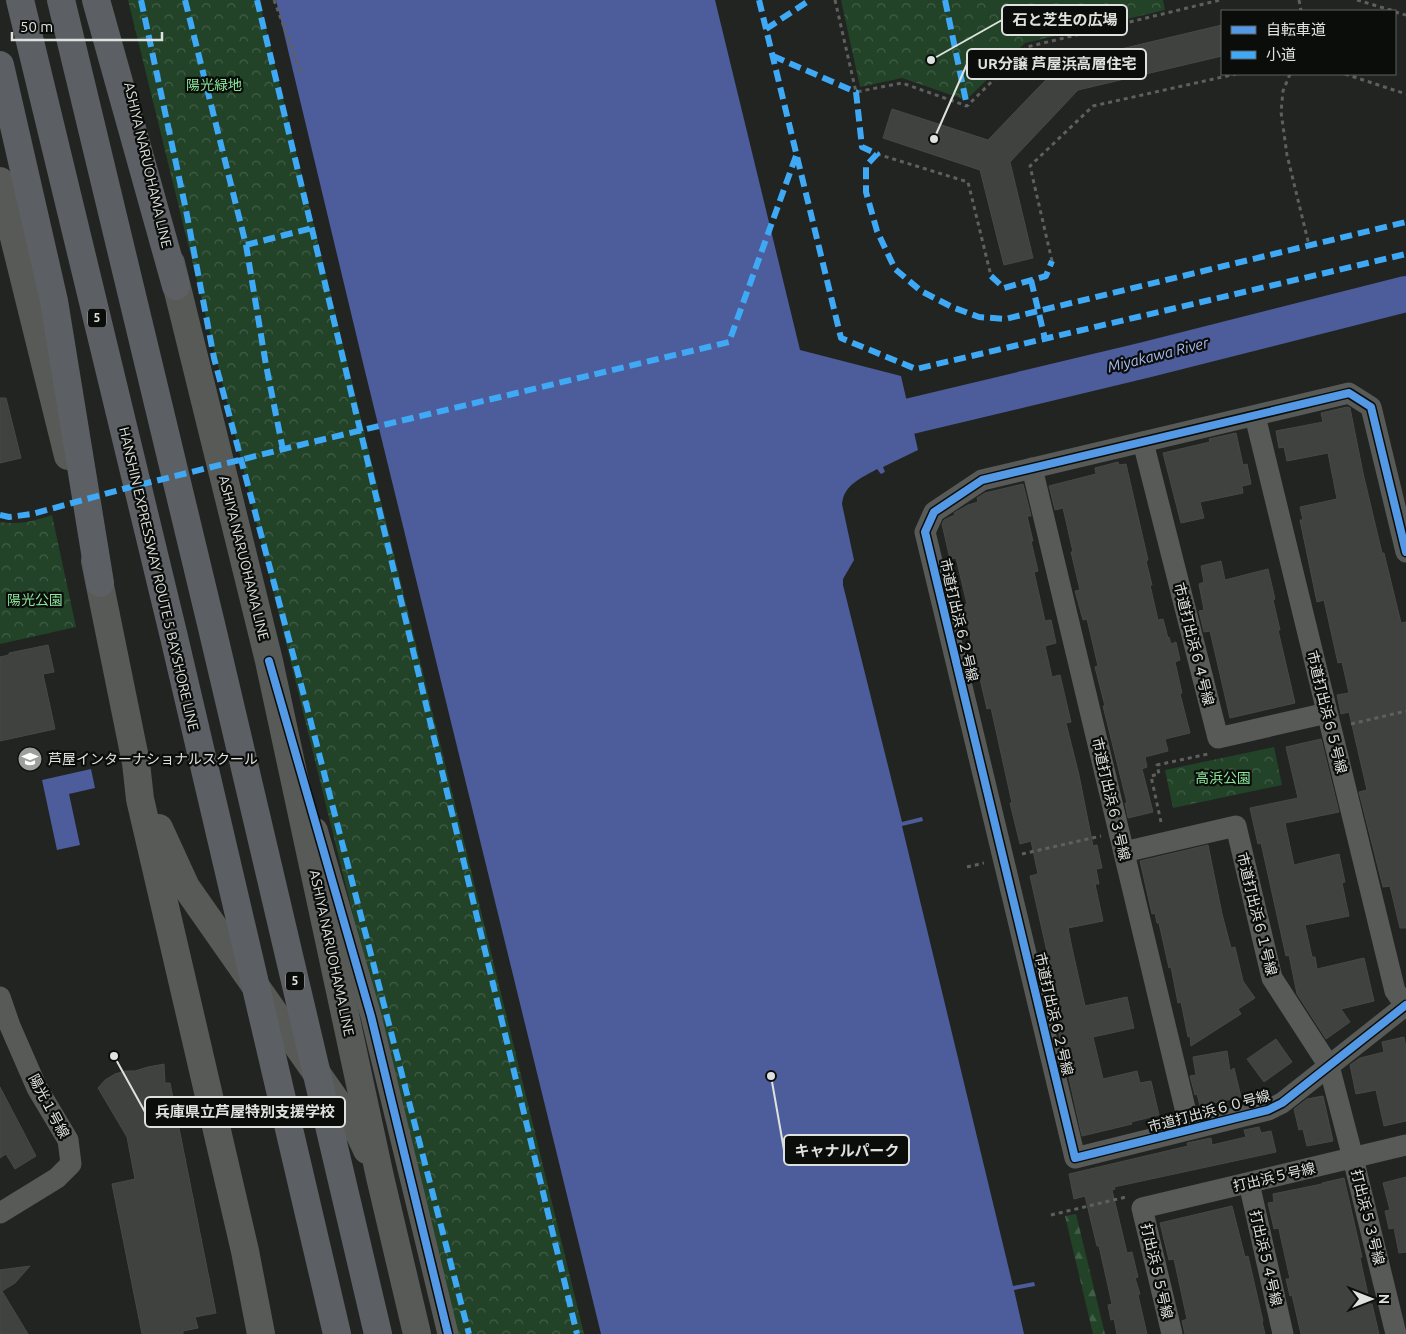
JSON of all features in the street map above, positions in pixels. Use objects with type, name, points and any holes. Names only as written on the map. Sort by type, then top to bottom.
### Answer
[{"type":"highway","name":"HANSHIN EXPRESSWAY ROUTE 5 BAYSHORE LINE","points":[[20,0],[172,627],[336,1334]]},
{"type":"highway","name":"5","points":[[62,0],[378,1334]]},
{"type":"highway","points":[[96,0],[176,286]]},
{"type":"highway","points":[[0,65],[54,302],[100,583]]},
{"type":"main road","name":"ASHIYA NARUOHAMA LINE","points":[[109,0],[176,286],[269,661],[380,1177],[417,1334]]},
{"type":"main road","name":"ASHIYA NARUOHAMA LINE","points":[[0,181],[100,583],[136,763],[140,799],[245,1251],[261,1334]]},
{"type":"main road","name":"ASHIYA NARUOHAMA LINE","points":[[136,763],[160,829],[186,887],[360,1134],[380,1177]]},
{"type":"street","name":"市道打出浜６２号線","points":[[1075,1158],[925,532],[934,512],[982,480],[1349,393],[1371,406],[1406,552]]},
{"type":"street","name":"市道打出浜６５号線","points":[[1255,416],[1395,990],[1405,1005]]},
{"type":"street","name":"市道打出浜６４号線","points":[[1143,442],[1218,738],[1329,720]]},
{"type":"street","name":"市道打出浜６３号線","points":[[1032,468],[1190,1129]]},
{"type":"street","points":[[269,661],[371,1016],[448,1334]]},
{"type":"street","name":"市道打出浜６１号線","points":[[1121,842],[1236,826],[1272,978],[1329,1066],[1354,1158]]},
{"type":"street","name":"陽光１号線","points":[[0,997],[10,1026],[37,1088],[68,1140],[71,1164],[58,1178],[0,1214]]},
{"type":"street","name":"市道打出浜６０号線","points":[[1075,1158],[1268,1110],[1282,1103],[1405,1005]]},
{"type":"street","name":"打出浜５号線","points":[[1142,1208],[1406,1146]]},
{"type":"street","name":"打出浜５３号線","points":[[1354,1158],[1396,1334]]},
{"type":"street","name":"打出浜５４号線","points":[[1249,1183],[1284,1334]]},
{"type":"street","name":"打出浜５５号線","points":[[1142,1208],[1172,1334]]},
{"type":"path","points":[[274,0],[301,74]]},
{"type":"path","points":[[835,0],[856,92],[902,83],[967,106],[1027,47],[1220,0]]},
{"type":"path","points":[[1357,0],[1391,10]]},
{"type":"path","points":[[1052,261],[1030,166],[1093,106],[1232,75]]},
{"type":"path","points":[[1290,75],[1283,91],[1281,112],[1287,155],[1309,245]]},
{"type":"path","points":[[1348,75],[1406,94]]},
{"type":"path","points":[[877,154],[968,182],[991,276]]},
{"type":"path","points":[[1329,720],[1406,711]]},
{"type":"path","points":[[1153,824],[1161,822],[1151,776],[1159,774],[1157,765],[1215,753]]},
{"type":"path","points":[[967,867],[1004,858],[1121,842]]},
{"type":"path","points":[[1051,1216],[1139,1194],[1142,1208]]},
{"type":"green space","name":"陽光緑地","points":[[128,0],[259,0],[584,1334],[456,1334]]},
{"type":"green space","points":[[841,0],[1163,0],[1165,10],[1025,43],[966,100],[902,78],[860,87]]},
{"type":"green space","name":"陽光公園","points":[[52,515],[76,627],[0,644],[0,522],[26,522]]},
{"type":"green space","name":"高浜公園","points":[[1274,747],[1282,785],[1173,808],[1165,770]]},
{"type":"green space","points":[[1076,1214],[1105,1334],[1093,1334],[1065,1216]]},
{"type":"water","points":[[276,0],[715,0],[800,350],[901,376],[918,450],[883,467],[885,472],[881,474],[877,469],[865,475],[846,491],[842,504],[854,560],[843,579],[843,585],[902,822],[922,817],[923,821],[902,826],[1013,1286],[1034,1282],[1035,1286],[1014,1290],[1024,1334],[601,1334]]},
{"type":"water","points":[[91,769],[95,788],[69,794],[80,845],[57,850],[42,780]]},
{"type":"building","points":[[1221,25],[1221,56],[1078,90],[1010,162],[1033,258],[1004,265],[980,170],[883,138],[892,109],[988,140],[1062,63]]},
{"type":"building","points":[[0,398],[6,398],[21,458],[0,463]]},
{"type":"building","points":[[1350,408],[1363,473],[1401,623],[1406,622],[1406,928],[1400,928],[1390,886],[1383,887],[1359,792],[1367,790],[1349,712],[1341,714],[1337,695],[1349,693],[1342,662],[1338,663],[1324,600],[1317,602],[1300,520],[1303,520],[1300,507],[1337,499],[1328,453],[1287,461],[1284,447],[1279,448],[1276,431],[1323,422],[1321,413]]},
{"type":"building","points":[[1236,433],[1243,465],[1247,464],[1251,484],[1242,486],[1243,493],[1200,502],[1204,518],[1181,523],[1163,453],[1210,442],[1209,439]]},
{"type":"building","points":[[1118,462],[1119,465],[1126,464],[1148,560],[1146,561],[1152,585],[1150,585],[1158,620],[1163,619],[1171,644],[1176,642],[1180,660],[1175,662],[1182,693],[1180,694],[1190,733],[1165,739],[1168,751],[1145,757],[1147,767],[1142,769],[1153,812],[1128,818],[1125,803],[1127,803],[1095,667],[1098,666],[1087,619],[1083,620],[1075,591],[1080,590],[1063,508],[1055,510],[1049,486],[1096,474],[1095,468]]},
{"type":"building","points":[[1023,484],[1031,516],[1027,516],[1038,571],[1034,572],[1045,621],[1051,620],[1056,643],[1045,646],[1052,677],[1060,675],[1071,722],[1066,723],[1079,775],[1093,846],[1097,845],[1102,868],[1096,869],[1099,884],[1095,884],[1103,921],[1068,928],[1072,948],[1085,1006],[1127,997],[1134,1028],[1093,1037],[1103,1079],[1137,1071],[1140,1083],[1151,1081],[1159,1115],[1131,1122],[1132,1124],[1082,1136],[1052,1002],[1056,1001],[1048,966],[1050,965],[1030,876],[1038,874],[1031,841],[1020,844],[991,708],[987,709],[963,605],[967,604],[956,558],[950,559],[942,524],[944,520],[955,515],[954,513],[978,502],[977,498],[985,493]]},
{"type":"building","points":[[1221,561],[1225,580],[1268,569],[1275,599],[1273,600],[1280,630],[1278,630],[1295,703],[1230,718],[1210,631],[1204,632],[1199,611],[1204,610],[1199,584],[1204,582],[1201,566]]},
{"type":"building","points":[[48,645],[54,672],[43,674],[55,729],[0,741],[0,657],[9,655],[9,653]]},
{"type":"building","points":[[1321,739],[1339,812],[1285,823],[1294,865],[1339,854],[1345,882],[1342,883],[1349,916],[1305,925],[1312,957],[1315,957],[1317,969],[1364,958],[1374,1001],[1341,1009],[1350,1022],[1326,1039],[1297,994],[1289,955],[1286,956],[1261,843],[1258,844],[1250,808],[1298,798],[1286,747]]},
{"type":"building","points":[[1208,845],[1231,948],[1235,947],[1243,981],[1255,998],[1238,1009],[1241,1014],[1191,1046],[1181,1002],[1178,1003],[1171,967],[1169,968],[1159,923],[1157,923],[1155,913],[1152,914],[1140,861]]},
{"type":"building","points":[[1404,1037],[1406,1048],[1406,1121],[1384,1126],[1376,1090],[1356,1094],[1350,1065],[1360,1058],[1384,1052],[1382,1042]]},
{"type":"building","points":[[1276,1039],[1292,1062],[1264,1082],[1247,1059]]},
{"type":"building","points":[[1227,1051],[1230,1071],[1234,1068],[1241,1097],[1200,1106],[1190,1076],[1196,1075],[1193,1057]]},
{"type":"building","points":[[164,1064],[165,1083],[170,1083],[216,1313],[195,1317],[198,1328],[183,1331],[183,1334],[142,1334],[112,1184],[135,1179],[127,1137],[98,1088],[105,1080],[115,1074]]},
{"type":"building","points":[[0,1087],[36,1156],[15,1169],[6,1154],[0,1158]]},
{"type":"building","points":[[1323,1096],[1333,1141],[1307,1146],[1303,1129],[1299,1130],[1294,1109],[1307,1099]]},
{"type":"building","points":[[1259,1127],[1261,1133],[1271,1131],[1276,1152],[1114,1187],[1115,1189],[1112,1190],[1127,1253],[1132,1252],[1138,1277],[1135,1278],[1140,1294],[1138,1295],[1147,1334],[1117,1334],[1114,1319],[1111,1320],[1108,1305],[1112,1304],[1085,1196],[1074,1199],[1069,1174],[1188,1146],[1187,1143],[1211,1138],[1212,1145],[1246,1137],[1244,1130]]},
{"type":"building","points":[[1406,1177],[1406,1252],[1399,1253],[1394,1228],[1389,1229],[1385,1211],[1390,1210],[1383,1183]]},
{"type":"building","points":[[1344,1178],[1362,1257],[1360,1258],[1370,1304],[1372,1304],[1379,1334],[1301,1334],[1292,1295],[1290,1296],[1286,1279],[1290,1279],[1279,1228],[1274,1229],[1268,1203],[1274,1202],[1273,1194]]},
{"type":"building","points":[[1232,1206],[1245,1257],[1248,1256],[1265,1334],[1185,1334],[1182,1321],[1187,1319],[1174,1259],[1169,1260],[1160,1223]]},
{"type":"building","points":[[30,1266],[15,1283],[2,1291],[28,1334],[0,1334],[0,1270]]},
{"type":"waterway","name":"Miyakawa River","points":[[911,416],[1145,360],[1406,294]]},
{"type":"marked path","points":[[141,0],[186,210],[214,358],[307,707],[469,1334]]},
{"type":"marked path","points":[[185,0],[246,245],[266,365],[283,450]]},
{"type":"marked path","points":[[257,0],[577,1334]]},
{"type":"marked path","points":[[759,0],[841,338],[916,369],[1406,254]]},
{"type":"marked path","points":[[766,29],[810,0]]},
{"type":"marked path","points":[[945,0],[967,106]]},
{"type":"marked path","points":[[773,56],[856,92],[862,147],[877,154],[866,166],[866,192],[877,231],[895,269],[921,291],[952,307],[979,317],[1005,319],[1406,222]]},
{"type":"marked path","points":[[0,515],[9,517],[32,514],[123,489],[300,445],[729,342],[796,156]]},
{"type":"marked path","points":[[246,245],[312,228]]},
{"type":"marked path","points":[[991,276],[1004,288],[1046,276],[1052,261]]},
{"type":"marked path","points":[[1031,280],[1045,339]]},
{"type":"cycle path","points":[[1406,552],[1371,407],[1349,393],[982,480],[934,512],[925,532],[1075,1158],[1268,1110],[1282,1103],[1406,1005]]},
{"type":"cycle path","points":[[269,661],[371,1016],[448,1334]]},
{"type":"place","name":"石と芝生の広場","points":[[931,60]]},
{"type":"place","name":"UR分譲 芦屋浜高層住宅","points":[[934,139]]},
{"type":"place","name":"芦屋インターナショナルスクール","points":[[30,759]]},
{"type":"place","name":"兵庫県立芦屋特別支援学校","points":[[114,1056]]},
{"type":"place","name":"キャナルパーク","points":[[771,1076]]}]
